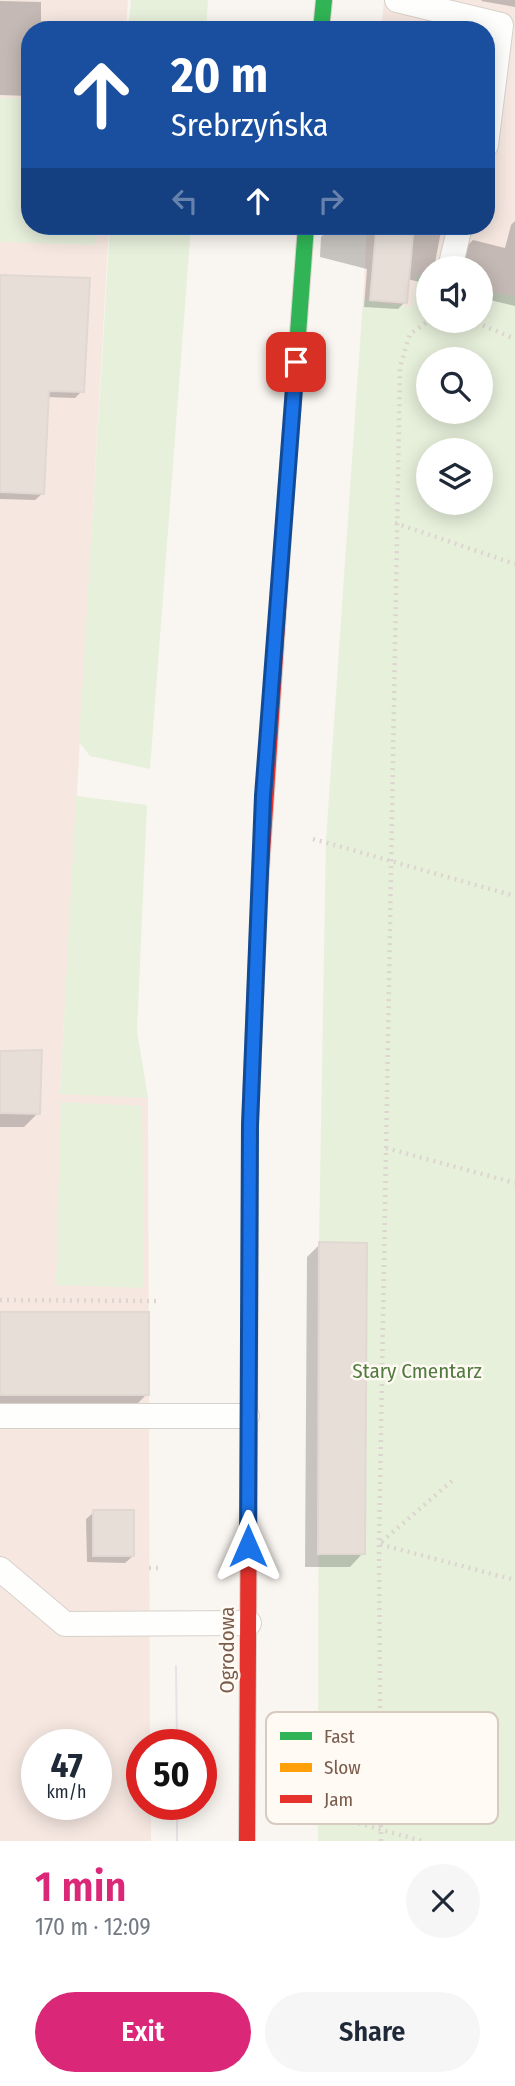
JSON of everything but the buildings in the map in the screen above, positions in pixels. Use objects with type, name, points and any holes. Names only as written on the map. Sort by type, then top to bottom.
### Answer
[{"type":"main road","points":[[322,21],[324,0]]},
{"type":"main road","name":"Ogrodowa","points":[[247,1841],[250,1125],[263,796],[305,235]]},
{"type":"lane","points":[[397,0],[484,21]]},
{"type":"lane","points":[[495,24],[501,25],[495,73]]},
{"type":"lane","points":[[453,256],[458,235]]},
{"type":"lane","points":[[0,1416],[247,1416]]},
{"type":"lane","points":[[0,1569],[65,1624],[249,1623]]},
{"type":"path","points":[[380,1712],[379,1544],[395,523],[400,367],[410,334],[416,330]]},
{"type":"path","points":[[493,330],[515,339]]},
{"type":"path","points":[[395,523],[515,564]]},
{"type":"path","points":[[313,839],[515,896]]},
{"type":"path","points":[[386,1148],[515,1183]]},
{"type":"path","points":[[0,1300],[161,1301]]},
{"type":"path","points":[[379,1544],[452,1481]]},
{"type":"path","points":[[379,1544],[515,1580]]},
{"type":"path","points":[[149,1568],[161,1569]]},
{"type":"path","points":[[247,1814],[266,1813]]},
{"type":"path","points":[[362,1824],[422,1841]]},
{"type":"path","points":[[381,1824],[381,1841]]},
{"type":"shaded area","points":[[0,0],[128,0],[127,21],[21,21],[21,235],[108,235],[60,1093],[148,1098],[150,1729],[126,1729],[126,1820],[151,1820],[151,1841],[0,1841]]},
{"type":"shaded area","points":[[384,0],[515,0],[515,299],[493,294],[493,256],[416,256],[413,307],[363,300],[367,235],[495,235],[495,21],[382,21]]},
{"type":"green space","points":[[131,0],[208,0],[207,21],[129,21]]},
{"type":"green space","points":[[0,98],[21,99],[21,235],[96,235],[95,245],[0,242]]},
{"type":"green space","points":[[109,235],[190,235],[150,769],[90,756],[79,742]]},
{"type":"green space","name":"Stary Cmentarz","points":[[416,275],[416,333],[493,333],[493,292],[515,297],[515,1841],[318,1841],[318,1824],[498,1824],[498,1712],[318,1712],[319,1242],[326,840],[363,300],[413,307]]},
{"type":"green space","points":[[76,796],[147,805],[137,1031],[148,1098],[60,1094]]},
{"type":"green space","points":[[61,1102],[142,1106],[144,1288],[56,1285]]},
{"type":"tram line","points":[[176,1666],[177,1729]]},
{"type":"tram line","points":[[177,1820],[177,1841]]},
{"type":"traffic: fast","points":[[322,21],[324,0]]},
{"type":"traffic: fast","points":[[283,535],[305,235]]},
{"type":"traffic: slow","points":[[249,1453],[250,1125],[260,884]]},
{"type":"traffic: jam","points":[[260,884],[283,535]]},
{"type":"traffic: jam","points":[[247,1841],[249,1453]]},
{"type":"route","points":[[248,1546],[250,1125],[263,796],[296,362]]}]
